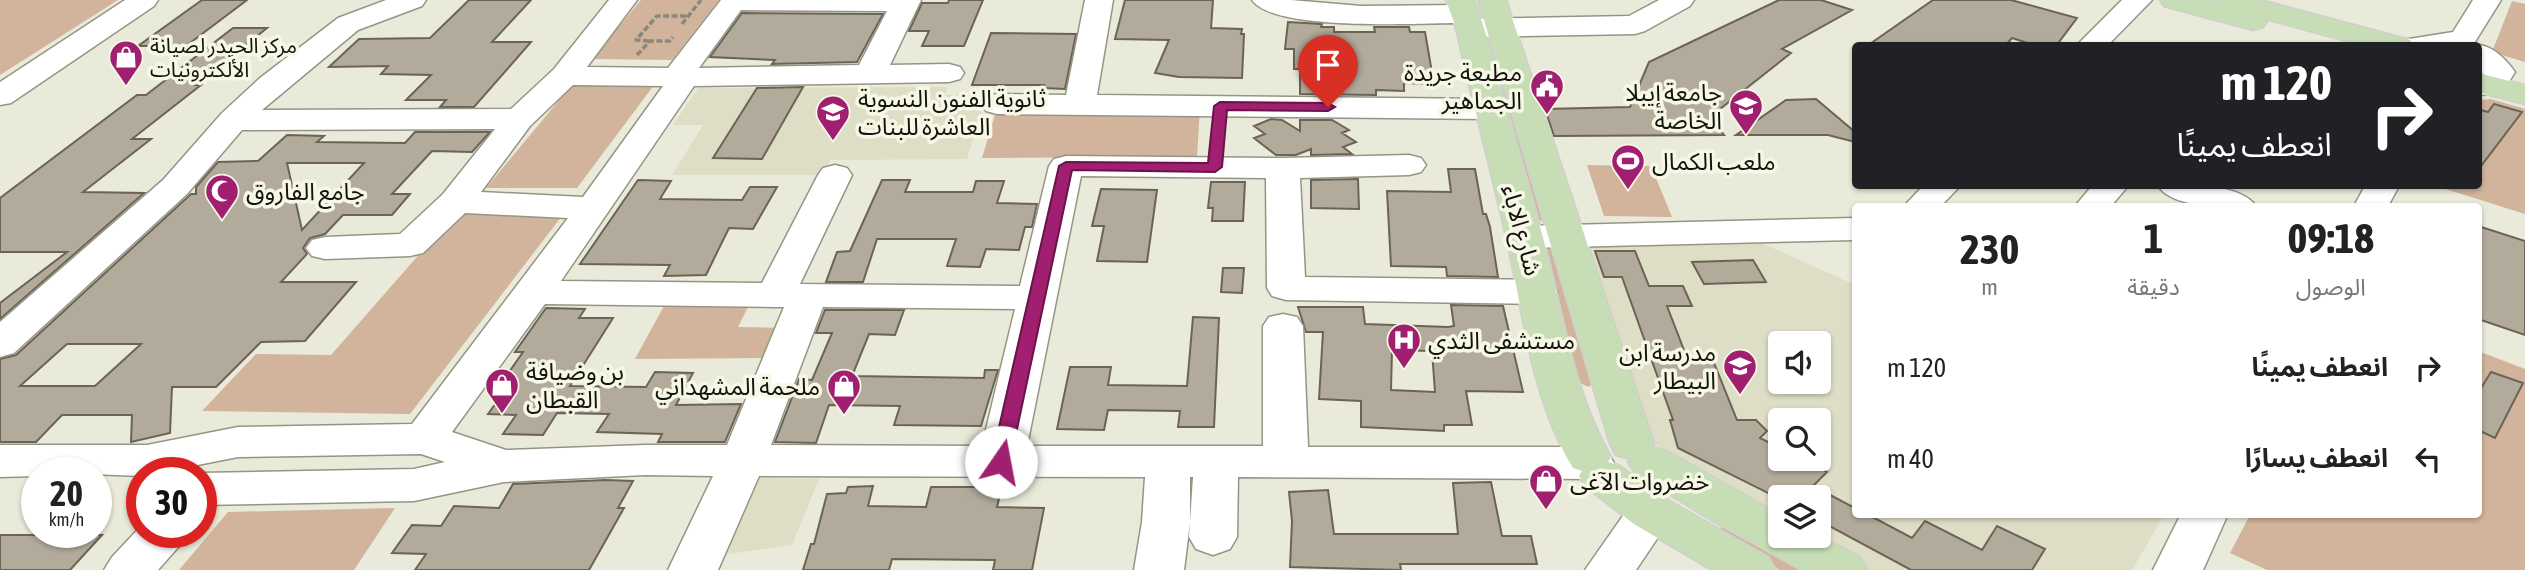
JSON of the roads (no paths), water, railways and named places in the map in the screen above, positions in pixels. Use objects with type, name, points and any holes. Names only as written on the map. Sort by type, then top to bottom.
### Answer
[{"type":"main road","points":[[2174,0],[2328,42]]},
{"type":"main road","points":[[2229,0],[2267,6],[2387,42]]},
{"type":"main road","name":"شارع الاباء","points":[[1477,14],[1489,109],[1525,237],[1562,394],[1576,433],[1715,525],[1751,570]]},
{"type":"main road","name":"شارع الاباء","points":[[1477,14],[1568,236],[1613,390],[1613,460],[1651,512],[1715,525],[1843,570]]},
{"type":"main road","points":[[2485,67],[2525,95]]},
{"type":"main road","points":[[1562,394],[1585,399],[1597,398],[1613,390]]},
{"type":"street","points":[[0,96],[144,0]]},
{"type":"street","points":[[0,344],[175,187],[233,120],[271,85],[348,24],[412,0]]},
{"type":"street","points":[[325,248],[410,245],[456,202],[519,119],[565,76],[623,0]]},
{"type":"street","points":[[1080,104],[1099,0]]},
{"type":"street","points":[[1266,0],[1276,6],[1314,13],[1477,14],[1635,25],[1680,0]]},
{"type":"street","points":[[2094,42],[2138,0]]},
{"type":"street","points":[[2485,67],[2487,0]]},
{"type":"street","points":[[424,439],[534,292],[734,1],[907,1],[870,74]]},
{"type":"street","points":[[565,76],[949,73]]},
{"type":"street","points":[[997,104],[1080,104],[1218,137],[1283,168],[1409,165]]},
{"type":"street","points":[[1001,462],[1066,166],[1218,137],[1489,109]]},
{"type":"street","points":[[233,120],[519,119]]},
{"type":"street","points":[[1283,168],[1286,288],[1538,292]]},
{"type":"street","points":[[694,570],[742,462],[792,295],[835,175]]},
{"type":"street","points":[[1924,203],[1940,189]]},
{"type":"street","points":[[2095,203],[2108,189]]},
{"type":"street","points":[[2184,189],[2229,203]]},
{"type":"street","points":[[456,202],[593,208]]},
{"type":"street","points":[[1525,237],[1852,229]]},
{"type":"street","points":[[534,292],[1036,298]]},
{"type":"street","points":[[1283,326],[1286,464]]},
{"type":"street","points":[[217,457],[238,442],[424,439],[504,466]]},
{"type":"street","points":[[217,482],[414,485],[504,466],[645,460],[1286,464],[1613,460]]},
{"type":"street","points":[[0,461],[126,475]]},
{"type":"street","points":[[1159,570],[1166,522],[1168,463]]},
{"type":"street","points":[[1213,537],[1216,464]]},
{"type":"street","points":[[1610,570],[1651,512]]},
{"type":"street","points":[[2178,570],[2204,518]]},
{"type":"street","points":[[130,570],[150,548]]},
{"type":"place","name":"مركز الحيدر لصيانة الألكترونيات","points":[[126,87]]},
{"type":"place","name":"مطبعة جريدة الجماهير","points":[[1547,116]]},
{"type":"place","name":"جامعة إيبلا الخاصة","points":[[1746,136]]},
{"type":"place","name":"ثانوية الفنون النسوية العاشرة للبنات","points":[[833,142]]},
{"type":"place","name":"ملعب الكمال","points":[[1628,191]]},
{"type":"place","name":"جامع الفاروق","points":[[222,221]]},
{"type":"place","name":"مستشفى الثدي","points":[[1404,370]]},
{"type":"place","name":"مدرسة ابن البيطار","points":[[1740,396]]},
{"type":"place","name":"بن وضيافة القبطان","points":[[502,415]]},
{"type":"place","name":"ملحمة المشهداني","points":[[844,416]]},
{"type":"place","name":"خضروات الآغى","points":[[1546,511]]}]
